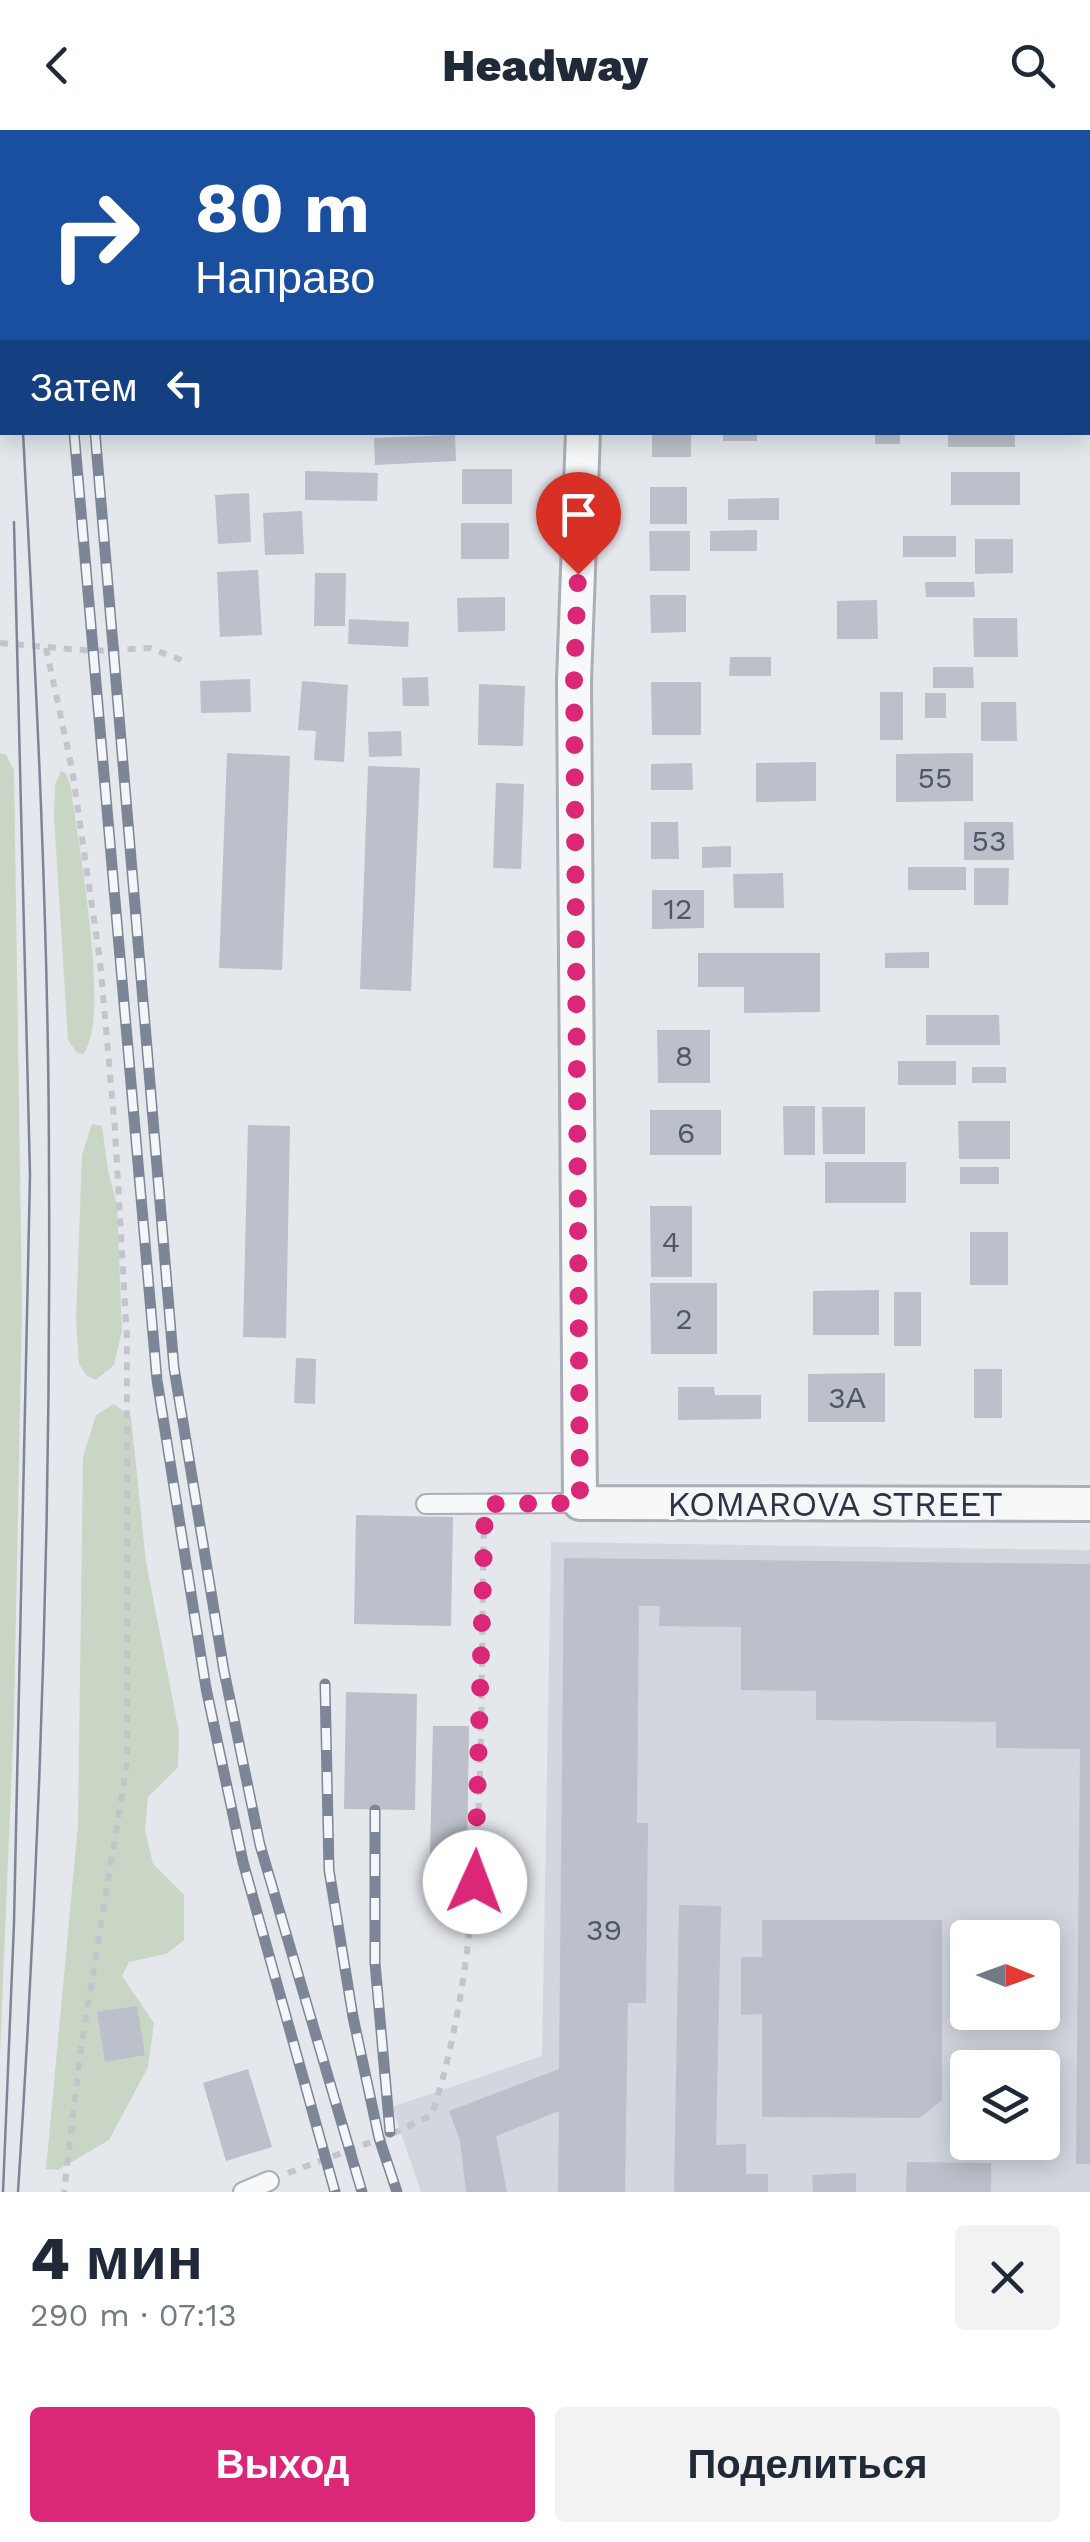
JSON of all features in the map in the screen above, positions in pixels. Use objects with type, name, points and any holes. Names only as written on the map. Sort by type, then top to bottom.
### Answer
[{"type":"street","points":[[580,1503],[574,681],[583,435]]},
{"type":"street","name":"KOMAROVA STREET","points":[[580,1503],[1090,1504]]},
{"type":"lane","points":[[426,1504],[580,1503]]},
{"type":"lane","points":[[243,2192],[269,2181]]},
{"type":"path","points":[[0,642],[93,652],[150,648],[189,662]]},
{"type":"path","points":[[46,648],[72,769],[100,961],[116,1130],[127,1339],[127,1763],[82,2048],[64,2192]]},
{"type":"path","points":[[269,2181],[432,2114],[449,2063],[475,1882],[485,1504]]},
{"type":"shaded area","points":[[551,1542],[1090,1550],[1090,2192],[421,2192],[392,2107],[542,2056]]},
{"type":"green space","points":[[0,753],[6,755],[14,770],[22,1305],[14,1716],[0,2055]]},
{"type":"green space","points":[[61,771],[66,773],[71,788],[94,968],[91,1035],[83,1054],[77,1053],[68,1040],[54,817],[55,786]]},
{"type":"green space","points":[[92,1124],[102,1126],[117,1205],[122,1331],[114,1365],[96,1380],[87,1376],[79,1364],[76,1320],[82,1155]]},
{"type":"green space","points":[[114,1404],[131,1417],[146,1562],[179,1732],[178,1767],[148,1797],[145,1830],[153,1864],[184,1895],[184,1940],[166,1954],[129,1962],[122,1976],[154,2023],[148,2067],[109,2140],[58,2170],[46,2169],[78,1825],[83,1457],[96,1415]]},
{"type":"building","points":[[455,435],[456,461],[375,465],[374,438]]},
{"type":"building","points":[[652,435],[691,435],[691,457],[652,457]]},
{"type":"building","points":[[723,435],[757,435],[757,441],[723,441]]},
{"type":"building","points":[[875,435],[900,435],[900,444],[875,444]]},
{"type":"building","points":[[948,435],[1015,435],[1015,447],[948,447]]},
{"type":"building","points":[[462,469],[512,469],[512,504],[462,504]]},
{"type":"building","points":[[305,471],[378,473],[377,501],[305,500]]},
{"type":"building","points":[[951,472],[1020,472],[1020,505],[951,505]]},
{"type":"building","points":[[650,487],[687,487],[687,524],[650,524]]},
{"type":"building","points":[[249,493],[251,542],[218,544],[215,495]]},
{"type":"building","points":[[779,498],[779,520],[728,520],[728,499]]},
{"type":"building","points":[[302,511],[304,554],[265,555],[263,513]]},
{"type":"building","points":[[461,523],[509,523],[509,559],[461,559]]},
{"type":"building","points":[[757,530],[757,551],[710,551],[710,531]]},
{"type":"building","points":[[649,531],[690,531],[690,571],[650,571]]},
{"type":"building","points":[[903,536],[956,536],[956,557],[903,557]]},
{"type":"building","points":[[975,539],[1013,539],[1013,573],[975,574]]},
{"type":"building","points":[[258,570],[262,635],[220,637],[217,572]]},
{"type":"building","points":[[315,573],[346,573],[345,626],[314,626]]},
{"type":"building","points":[[925,582],[974,582],[975,597],[926,597]]},
{"type":"building","points":[[650,595],[686,595],[686,632],[651,633]]},
{"type":"building","points":[[505,597],[505,631],[458,632],[457,598]]},
{"type":"building","points":[[877,600],[878,639],[837,639],[837,601]]},
{"type":"building","points":[[973,618],[1017,618],[1018,657],[974,657]]},
{"type":"building","points":[[349,619],[409,622],[408,647],[348,644]]},
{"type":"building","points":[[730,657],[771,657],[771,676],[729,676]]},
{"type":"building","points":[[933,667],[973,667],[974,688],[933,688]]},
{"type":"building","points":[[428,677],[429,706],[403,706],[402,678]]},
{"type":"building","points":[[250,679],[251,712],[201,713],[200,681]]},
{"type":"building","points":[[302,681],[348,685],[344,762],[314,760],[316,731],[298,730]]},
{"type":"building","points":[[651,682],[701,682],[701,735],[652,735]]},
{"type":"building","points":[[479,684],[525,686],[523,746],[478,745]]},
{"type":"building","points":[[880,692],[903,692],[903,740],[880,740]]},
{"type":"building","points":[[925,693],[946,693],[946,718],[925,718]]},
{"type":"building","points":[[981,702],[1016,702],[1017,741],[981,741]]},
{"type":"building","points":[[401,731],[402,756],[369,757],[368,732]]},
{"type":"building","points":[[227,753],[290,756],[282,970],[219,968]]},
{"type":"building","points":[[973,753],[973,801],[896,802],[896,754]]},
{"type":"building","points":[[816,762],[816,801],[756,802],[756,763]]},
{"type":"building","points":[[692,763],[693,790],[651,790],[651,764]]},
{"type":"building","points":[[368,766],[420,768],[411,991],[360,989]]},
{"type":"building","points":[[496,783],[524,784],[521,869],[493,868]]},
{"type":"building","points":[[651,822],[678,822],[679,859],[651,859]]},
{"type":"building","points":[[964,822],[1013,822],[1014,860],[964,860]]},
{"type":"building","points":[[731,846],[731,867],[702,868],[702,847]]},
{"type":"building","points":[[908,867],[966,867],[966,890],[908,890]]},
{"type":"building","points":[[974,868],[1009,868],[1008,905],[974,905]]},
{"type":"building","points":[[783,873],[784,908],[734,908],[733,874]]},
{"type":"building","points":[[652,890],[704,890],[704,928],[652,929]]},
{"type":"building","points":[[929,952],[929,968],[885,968],[885,953]]},
{"type":"building","points":[[698,953],[820,953],[820,1012],[744,1013],[744,987],[698,987]]},
{"type":"building","points":[[926,1015],[999,1015],[1000,1045],[926,1045]]},
{"type":"building","points":[[657,1030],[710,1030],[710,1083],[658,1083]]},
{"type":"building","points":[[898,1061],[956,1061],[956,1085],[898,1085]]},
{"type":"building","points":[[972,1067],[1006,1067],[1006,1083],[972,1083]]},
{"type":"building","points":[[783,1106],[815,1106],[815,1155],[784,1155]]},
{"type":"building","points":[[822,1107],[865,1107],[865,1154],[823,1154]]},
{"type":"building","points":[[650,1110],[721,1110],[721,1155],[650,1155]]},
{"type":"building","points":[[958,1121],[1010,1121],[1010,1159],[959,1159]]},
{"type":"building","points":[[248,1125],[290,1126],[286,1338],[243,1337]]},
{"type":"building","points":[[825,1162],[906,1162],[906,1203],[825,1203]]},
{"type":"building","points":[[960,1167],[999,1167],[999,1184],[960,1184]]},
{"type":"building","points":[[650,1206],[692,1206],[692,1277],[651,1277]]},
{"type":"building","points":[[970,1232],[1008,1232],[1008,1285],[970,1285]]},
{"type":"building","points":[[650,1283],[717,1283],[717,1354],[651,1354]]},
{"type":"building","points":[[879,1290],[879,1335],[813,1335],[813,1291]]},
{"type":"building","points":[[894,1292],[921,1292],[921,1346],[894,1346]]},
{"type":"building","points":[[296,1358],[316,1359],[315,1404],[294,1403]]},
{"type":"building","points":[[974,1369],[1002,1369],[1002,1418],[974,1418]]},
{"type":"building","points":[[885,1373],[885,1422],[808,1422],[808,1374]]},
{"type":"building","points":[[678,1387],[714,1387],[715,1395],[761,1395],[761,1419],[678,1420]]},
{"type":"building","points":[[356,1515],[453,1517],[451,1626],[354,1624]]},
{"type":"building","points":[[564,1558],[1090,1564],[1090,2164],[1076,2164],[1080,1749],[996,1748],[996,1722],[816,1720],[816,1691],[741,1690],[741,1627],[659,1626],[660,1606],[639,1606],[637,1823],[648,1823],[646,2003],[628,2003],[625,2192],[558,2192],[559,2111],[496,2136],[507,2192],[466,2192],[460,2141],[449,2111],[559,2069]]},
{"type":"building","points":[[346,1692],[417,1694],[415,1810],[344,1809]]},
{"type":"building","points":[[433,1726],[469,1726],[467,1857],[430,1857]]},
{"type":"building","points":[[679,1905],[721,1906],[716,2145],[746,2144],[746,2174],[768,2174],[768,2192],[674,2192]]},
{"type":"building","points":[[762,1920],[942,1920],[942,2100],[920,2118],[762,2117],[762,2014],[741,2015],[741,1957],[762,1957]]},
{"type":"building","points":[[137,2006],[145,2055],[105,2062],[97,2012]]},
{"type":"building","points":[[248,2069],[272,2147],[226,2161],[203,2083]]},
{"type":"building","points":[[907,2162],[991,2163],[991,2192],[906,2192]]},
{"type":"building","points":[[856,2173],[856,2192],[813,2192],[812,2175]]},
{"type":"tram line","points":[[18,2192],[42,1684],[49,1302],[44,896],[23,435]]},
{"type":"tram line","points":[[3,2192],[14,1923],[30,1175],[14,522]]},
{"type":"railway","points":[[74,435],[157,1380],[206,1688],[243,1862],[335,2192]]},
{"type":"railway","points":[[95,435],[174,1368],[224,1671],[260,1845],[362,2192]]},
{"type":"railway","points":[[325,1684],[329,1870],[353,2017],[379,2138],[397,2192]]},
{"type":"railway","points":[[375,1810],[375,1963],[390,2132]]},
{"type":"route","points":[[475,1882],[485,1504],[580,1503],[574,681],[578,574]]}]
